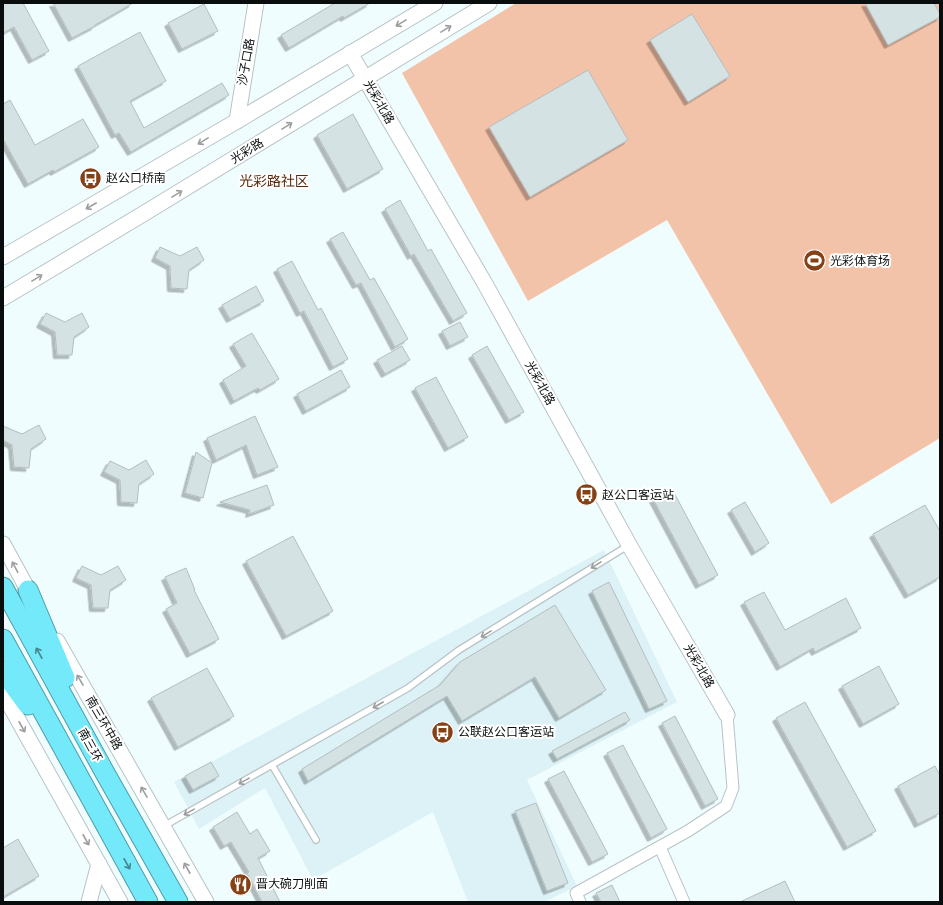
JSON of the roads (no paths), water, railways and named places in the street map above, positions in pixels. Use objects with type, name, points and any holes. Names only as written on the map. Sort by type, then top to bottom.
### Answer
[{"type":"highway","name":"南三环","points":[[3,587],[178,902]]},
{"type":"highway","points":[[28,590],[105,773]]},
{"type":"highway","name":"南三环","points":[[3,639],[148,902]]},
{"type":"highway","points":[[3,671],[75,769]]},
{"type":"street","name":"沙子口路","points":[[237,121],[256,3]]},
{"type":"street","points":[[3,257],[237,121],[435,3]]},
{"type":"street","name":"光彩路","points":[[3,298],[489,3]]},
{"type":"street","name":"光彩北路","points":[[350,53],[484,282],[629,545],[727,715]]},
{"type":"street","name":"南三环中路","points":[[3,544],[206,902]]},
{"type":"street","points":[[3,693],[120,902]]},
{"type":"street","points":[[580,902],[576,893],[688,831],[726,806],[733,788],[727,715]]},
{"type":"street","points":[[660,847],[684,902]]},
{"type":"street","points":[[89,902],[100,864]]},
{"type":"lane","points":[[164,826],[408,688],[459,650],[629,545]]},
{"type":"lane","points":[[272,765],[316,840]]},
{"type":"place","name":"赵公口桥南","points":[[91,178]]},
{"type":"place","name":"光彩体育场","points":[[815,261]]},
{"type":"place","name":"赵公口客运站","points":[[586,495]]},
{"type":"place","name":"公联赵公口客运站","points":[[443,732]]},
{"type":"place","name":"晋大碗刀削面","points":[[241,884]]},
{"type":"district","name":"光彩路社区","points":[[274,181]]}]
